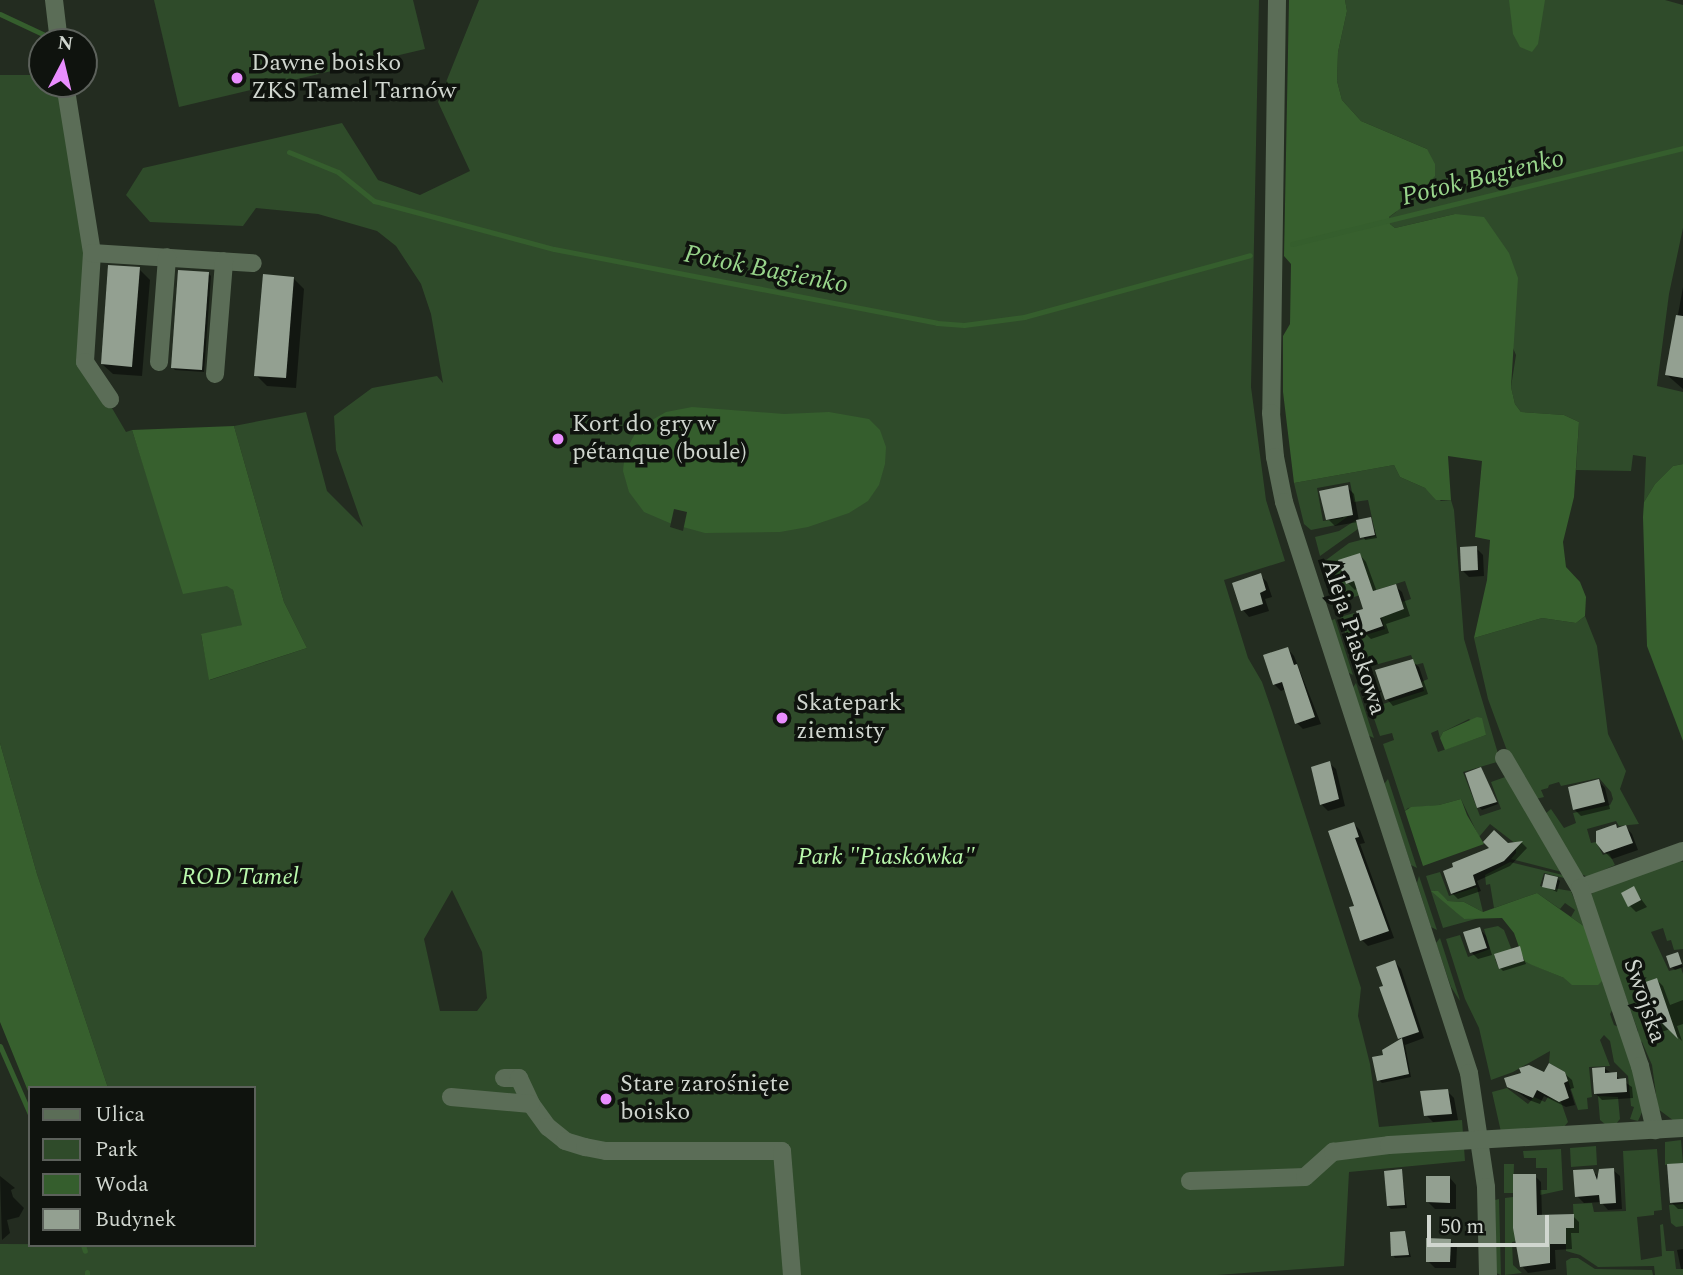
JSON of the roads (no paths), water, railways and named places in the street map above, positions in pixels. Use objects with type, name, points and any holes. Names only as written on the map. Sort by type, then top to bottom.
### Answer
[{"type":"street","points":[[54,0],[57,28]]},
{"type":"street","name":"Aleja Piaskowa","points":[[1277,0],[1271,413],[1275,457],[1284,502],[1296,540],[1459,1037],[1482,1141],[1488,1275]]},
{"type":"street","points":[[68,98],[92,253],[85,362],[110,398]]},
{"type":"street","points":[[56,141],[75,138]]},
{"type":"street","points":[[92,253],[253,263]]},
{"type":"street","points":[[159,362],[167,257]]},
{"type":"street","points":[[215,374],[225,261]]},
{"type":"street","name":"Swojska","points":[[1504,758],[1580,888],[1640,1066],[1655,1130]]},
{"type":"street","points":[[1580,888],[1683,852]]},
{"type":"street","points":[[511,1078],[565,1141],[606,1151],[782,1151],[792,1275]]},
{"type":"street","points":[[451,1097],[534,1108]]},
{"type":"street","points":[[1190,1181],[1306,1177],[1333,1152],[1350,1150],[1683,1128]]},
{"type":"water","points":[[692,407],[784,414],[829,412],[869,419],[880,430],[886,447],[879,485],[868,501],[849,513],[808,527],[780,532],[705,533],[672,524],[644,512],[629,492],[623,471],[625,452],[636,432],[652,420],[666,412]]},
{"type":"waterway","name":"Potok Bagienko","points":[[0,14],[30,28]]},
{"type":"waterway","name":"Potok Bagienko","points":[[1292,244],[1683,148]]},
{"type":"waterway","name":"Potok Bagienko","points":[[289,152],[338,172],[374,201],[554,249],[937,323],[964,325],[1024,317],[1250,255]]},
{"type":"waterway","points":[[0,1046],[28,1109]]},
{"type":"waterway","points":[[84,1247],[85,1251]]},
{"type":"place","name":"Dawne boisko ZKS Tamel Tarnów","points":[[237,78]]},
{"type":"place","name":"Kort do gry w pétanque (boule)","points":[[558,439]]},
{"type":"place","name":"Skatepark ziemisty","points":[[782,718]]},
{"type":"place","name":"Stare zarośnięte boisko","points":[[606,1099]]},
{"type":"park label","name":"Park \"Piaskówka\"","points":[[886,858]]},
{"type":"park label","name":"ROD Tamel","points":[[240,878]]}]
